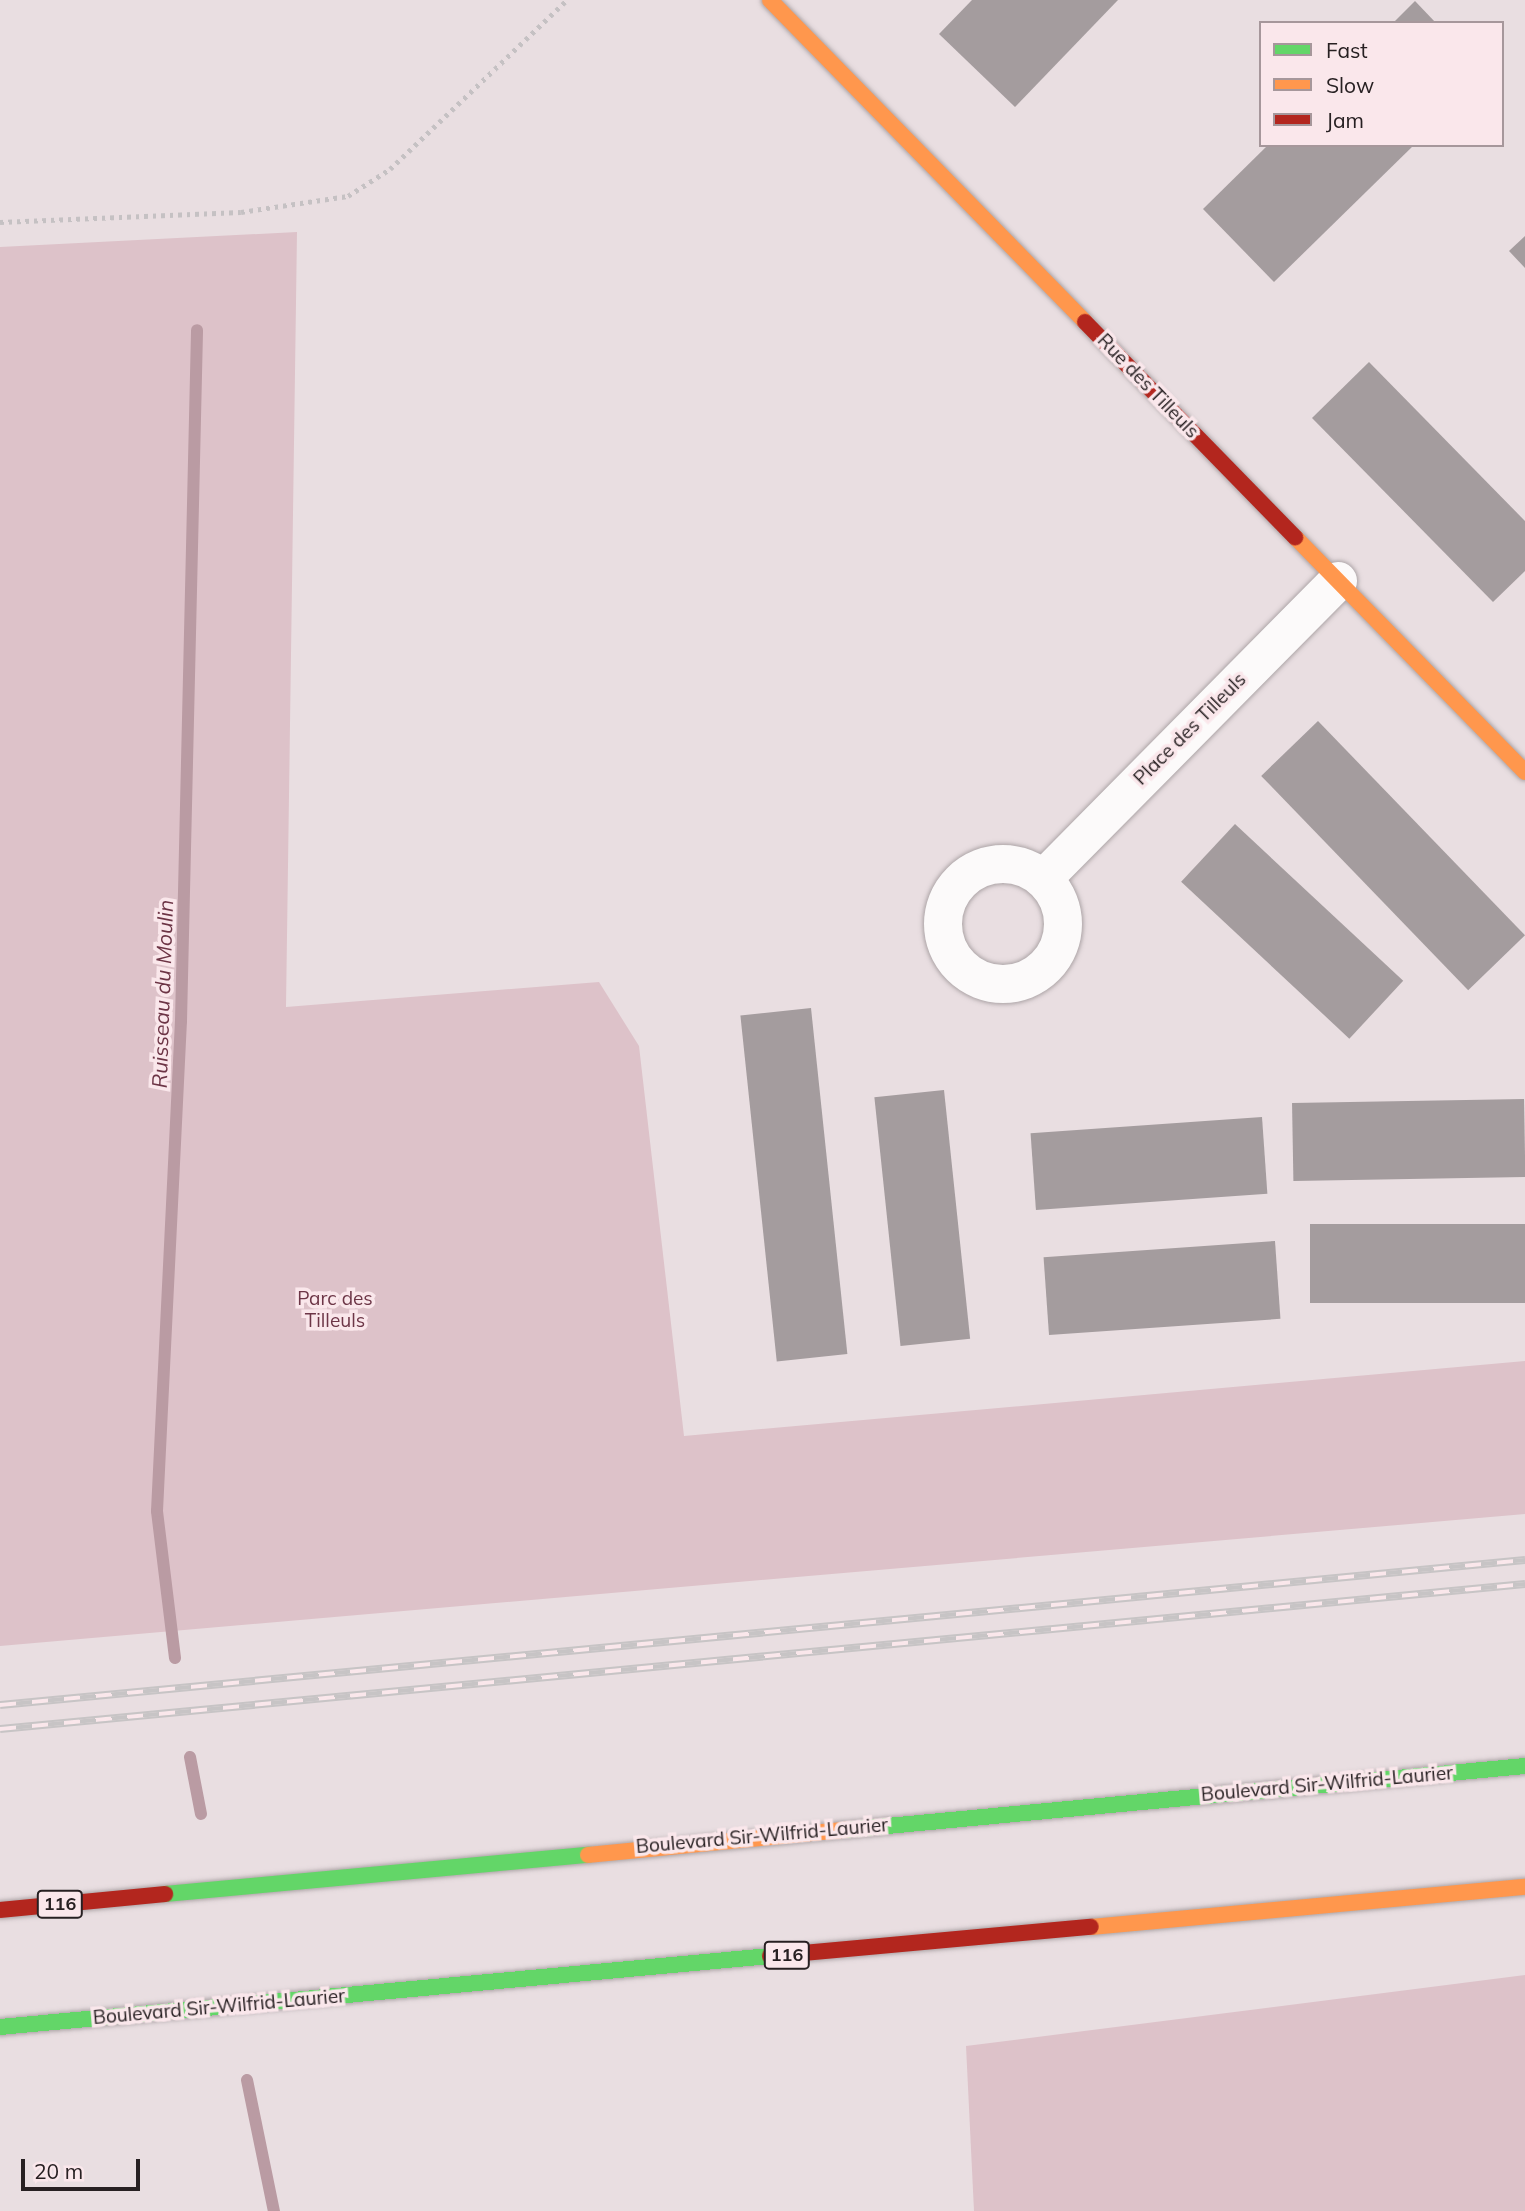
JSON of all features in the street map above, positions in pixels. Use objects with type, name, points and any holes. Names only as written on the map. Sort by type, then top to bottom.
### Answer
[{"type":"main road","name":"Rue des Tilleuls","points":[[771,0],[1525,772]]},
{"type":"main road","name":"Boulevard Sir-Wilfrid-Laurier","points":[[0,1910],[1525,1766]]},
{"type":"main road","name":"Boulevard Sir-Wilfrid-Laurier","points":[[0,2027],[1525,1887]]},
{"type":"street","name":"Place des Tilleuls","points":[[1044,878],[1338,581]]},
{"type":"path","points":[[0,222],[241,212],[348,196],[390,169],[567,0]]},
{"type":"green space","name":"Parc des Tilleuls","points":[[297,232],[286,1007],[599,982],[639,1046],[684,1436],[1525,1361],[1525,1514],[0,1646],[0,247]]},
{"type":"green space","points":[[1525,1975],[1525,2211],[974,2211],[966,2046]]},
{"type":"building","points":[[972,0],[1118,0],[1015,107],[939,34]]},
{"type":"building","points":[[1415,1],[1434,21],[1395,21]]},
{"type":"building","points":[[1266,147],[1412,147],[1274,282],[1203,209]]},
{"type":"building","points":[[1525,236],[1525,268],[1509,251]]},
{"type":"building","points":[[1369,362],[1525,521],[1525,571],[1493,602],[1312,418]]},
{"type":"building","points":[[1318,721],[1525,935],[1468,990],[1261,776]]},
{"type":"building","points":[[1235,824],[1403,981],[1349,1039],[1181,882]]},
{"type":"building","points":[[811,1008],[847,1354],[777,1362],[740,1015]]},
{"type":"building","points":[[944,1090],[970,1339],[901,1346],[874,1097]]},
{"type":"building","points":[[1524,1099],[1525,1177],[1293,1181],[1292,1103]]},
{"type":"building","points":[[1262,1117],[1267,1194],[1036,1210],[1031,1133]]},
{"type":"building","points":[[1310,1224],[1525,1224],[1525,1303],[1310,1303]]},
{"type":"building","points":[[1275,1241],[1280,1319],[1049,1335],[1044,1257]]},
{"type":"waterway","name":"Ruisseau du Moulin","points":[[175,1658],[157,1511],[181,1021],[197,330]]},
{"type":"waterway","name":"Ruisseau du Moulin","points":[[190,1757],[201,1814]]},
{"type":"waterway","name":"Ruisseau du Moulin","points":[[247,2080],[274,2211]]},
{"type":"railway","points":[[0,1705],[1525,1560]]},
{"type":"railway","points":[[0,1729],[1525,1584]]},
{"type":"traffic: fast","points":[[845,1830],[1525,1766]]},
{"type":"traffic: fast","points":[[165,1894],[588,1855]]},
{"type":"traffic: fast","points":[[0,2027],[770,1956]]},
{"type":"traffic: slow","points":[[770,0],[1085,322]]},
{"type":"traffic: slow","points":[[1295,537],[1525,772]]},
{"type":"traffic: slow","points":[[588,1855],[845,1830]]},
{"type":"traffic: slow","points":[[1091,1927],[1525,1887]]},
{"type":"traffic: jam","points":[[1085,322],[1295,537]]},
{"type":"traffic: jam","points":[[0,1910],[165,1894]]},
{"type":"traffic: jam","points":[[770,1956],[1091,1927]]}]
